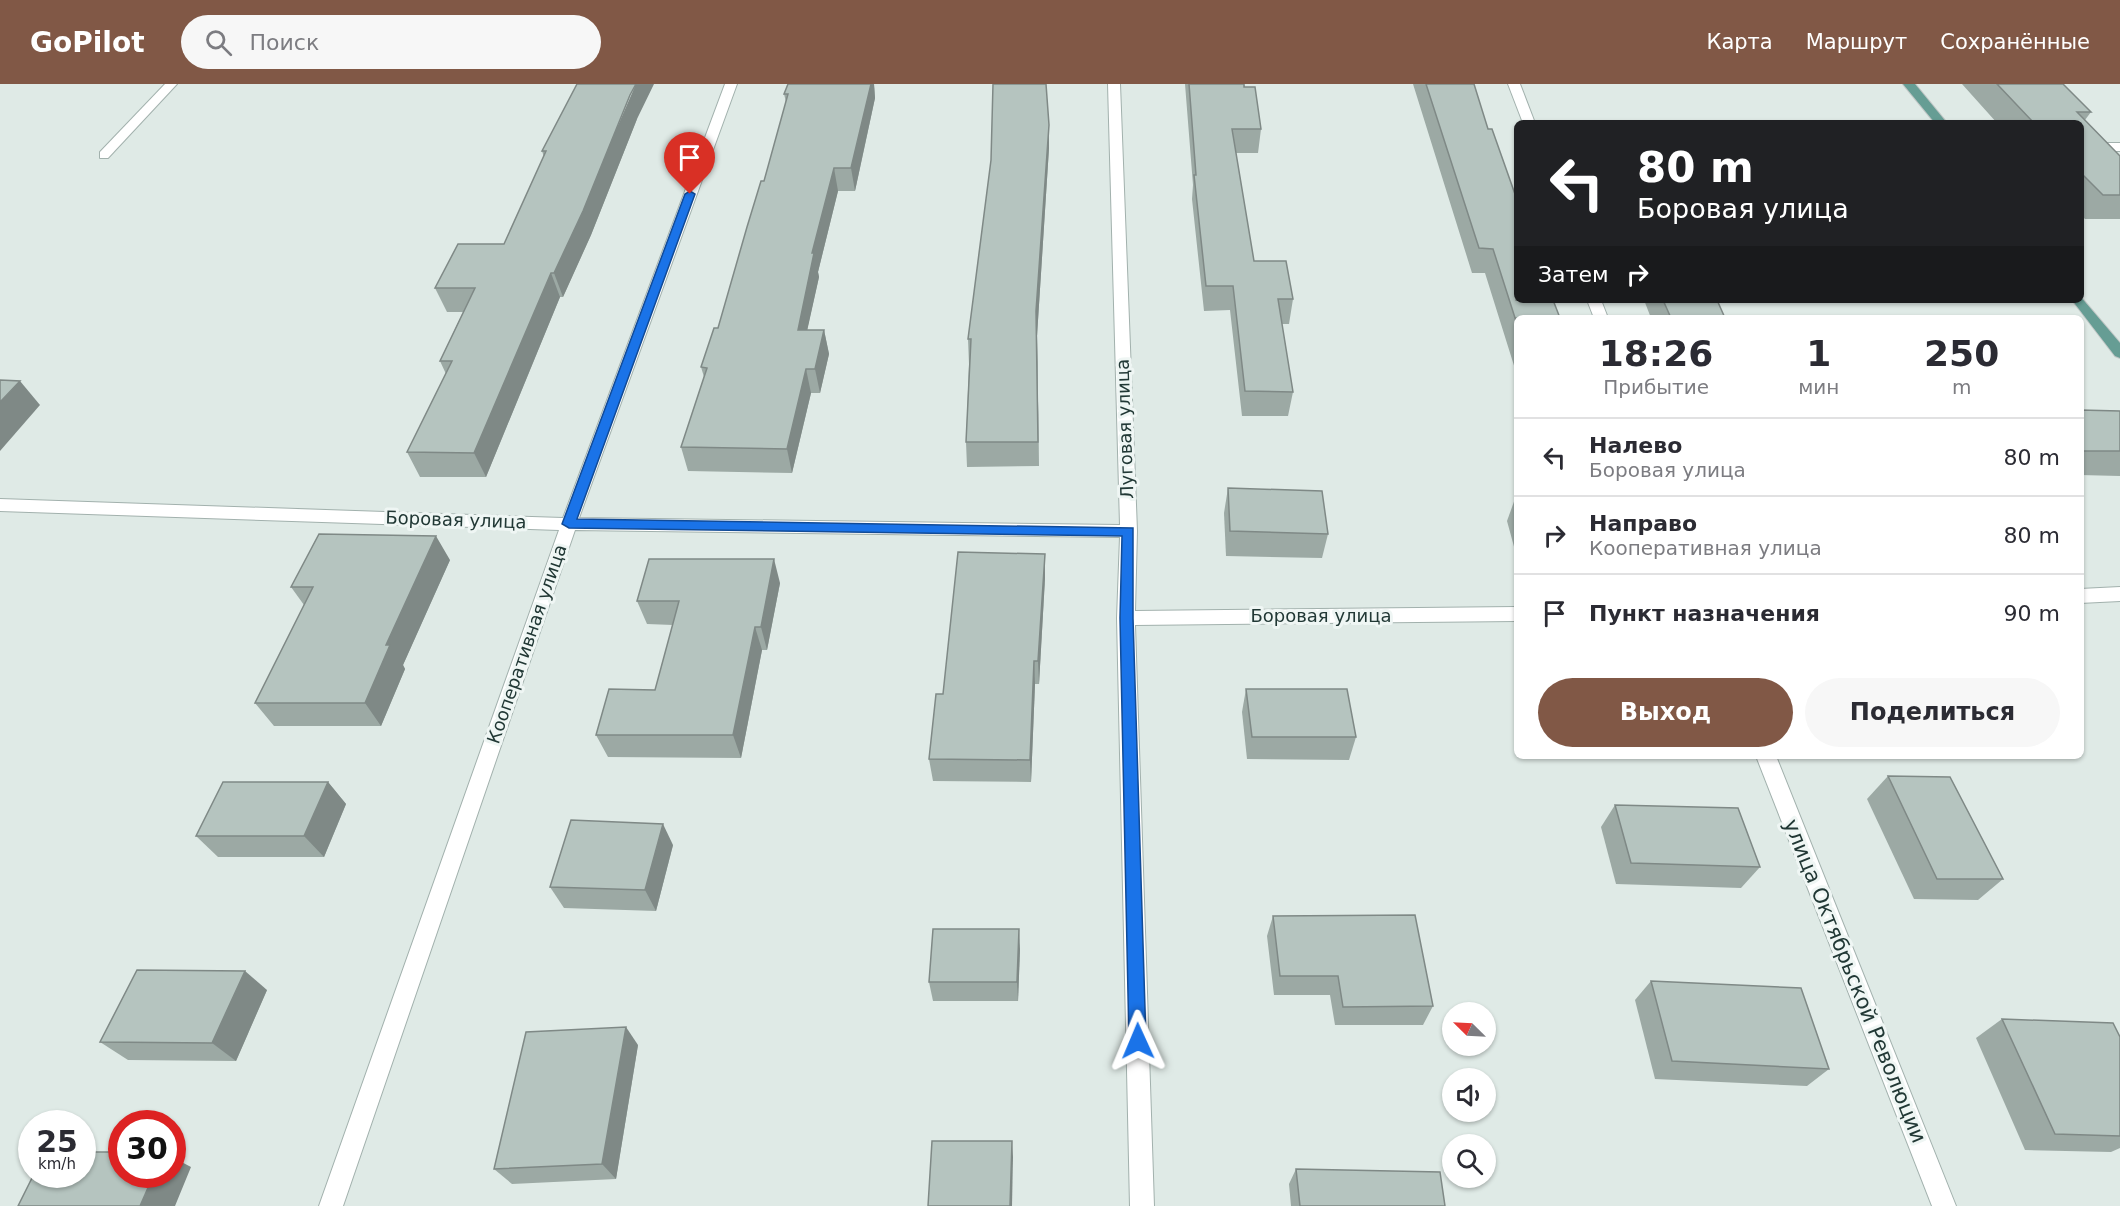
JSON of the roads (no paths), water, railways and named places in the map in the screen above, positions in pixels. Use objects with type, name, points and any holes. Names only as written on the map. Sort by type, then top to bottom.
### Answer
[{"type":"main road","points":[[1909,84],[1939,120]]},
{"type":"main road","points":[[2081,303],[2120,353]]},
{"type":"street","points":[[104,155],[171,84]]},
{"type":"street","name":"Кооперативная улица","points":[[331,1206],[569,524],[731,84]]},
{"type":"street","name":"Луговая улица","points":[[1114,84],[1129,531],[1126,618],[1142,1206]]},
{"type":"street","points":[[1514,84],[1528,120]]},
{"type":"street","points":[[2084,147],[2120,147]]},
{"type":"street","name":"Боровая улица","points":[[0,505],[569,524],[1129,531]]},
{"type":"street","points":[[2084,596],[2120,594]]},
{"type":"street","name":"Боровая улица","points":[[1126,618],[1514,614]]},
{"type":"street","name":"улица Октябрьской Революции","points":[[1767,759],[1944,1206]]}]
